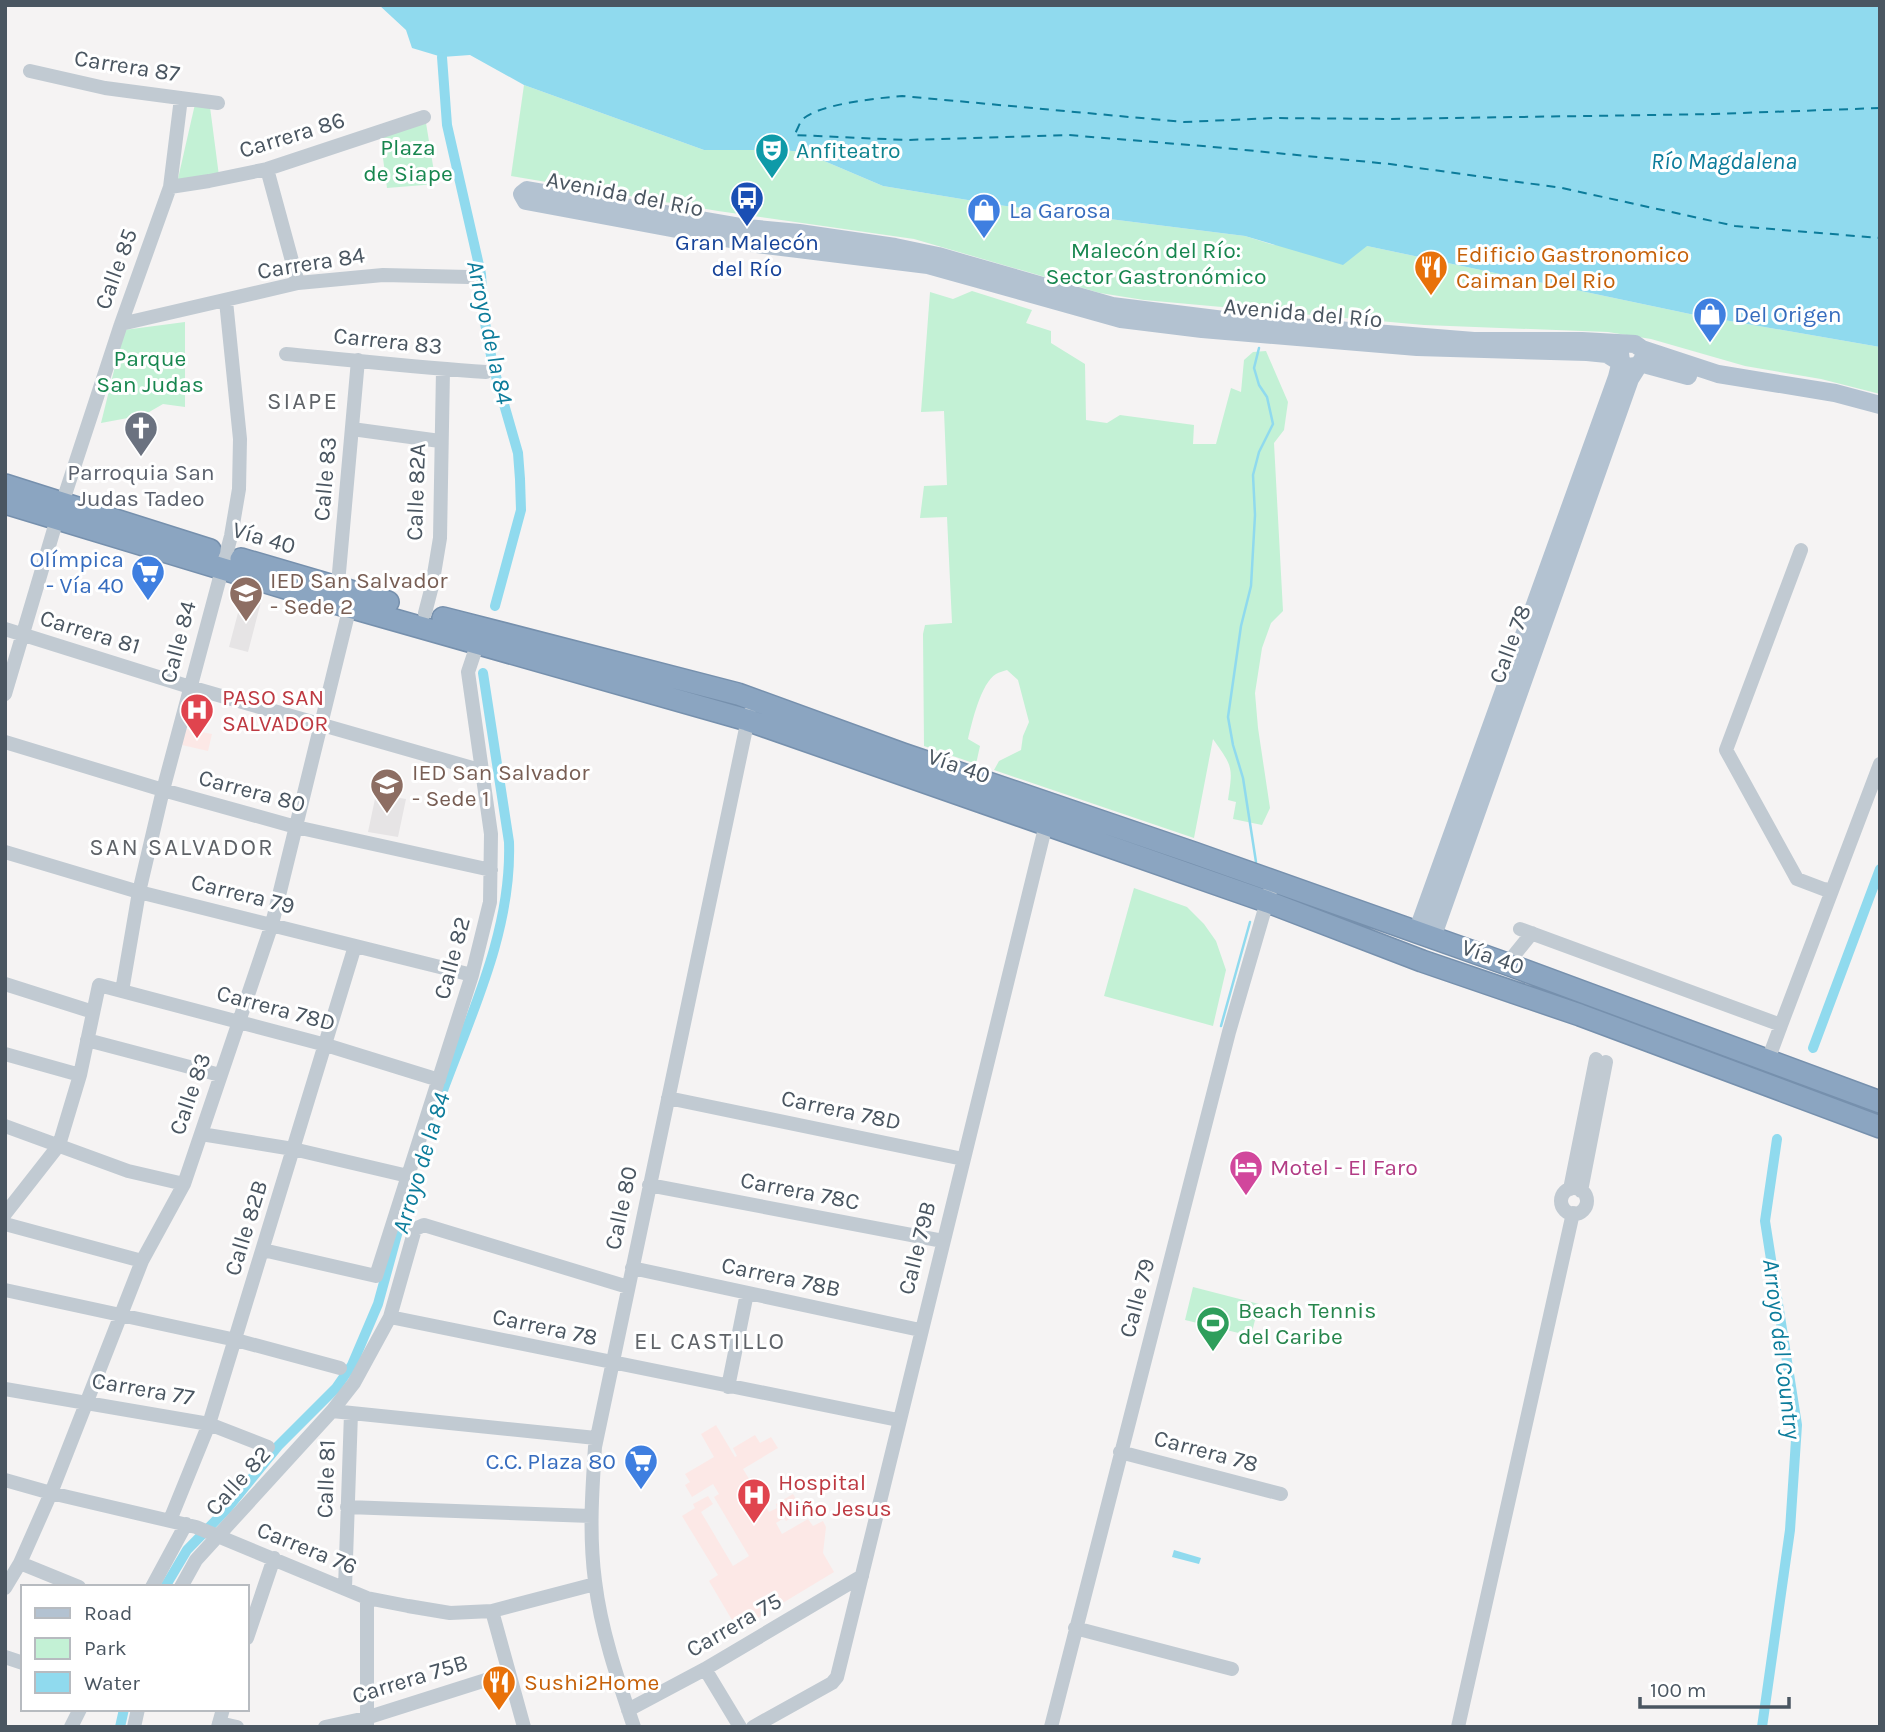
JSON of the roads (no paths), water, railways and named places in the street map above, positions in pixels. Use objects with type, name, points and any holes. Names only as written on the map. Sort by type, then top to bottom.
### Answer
[{"type":"highway","name":"Vía 40","points":[[5,485],[60,511],[344,597],[478,642],[908,766],[1270,892],[1422,961],[1880,1127]]},
{"type":"highway","name":"Vía 40","points":[[5,503],[60,511]]},
{"type":"highway","name":"Vía 40","points":[[344,597],[425,613],[753,699],[1046,824],[1270,892],[1510,959],[1742,1049],[1770,1055],[1880,1102]]},
{"type":"highway","points":[[1497,986],[1510,959]]},
{"type":"highway","points":[[1733,1072],[1742,1049]]},
{"type":"main road","name":"Avenida del Río","points":[[1880,405],[1835,393],[1718,374],[1630,364],[1582,341],[1474,341],[1240,322],[1136,310],[1112,306],[909,250],[622,208],[549,192],[527,190],[522,194],[526,201],[757,244],[928,265],[1121,319],[1405,346],[1607,354],[1630,364],[1664,370],[1731,389],[1880,414]]},
{"type":"main road","points":[[757,244],[771,240],[795,239],[891,254],[909,250]]},
{"type":"main road","points":[[1630,364],[1638,377],[1664,370]]},
{"type":"main road","name":"Calle 78","points":[[1424,935],[1630,364]]},
{"type":"street","name":"Carrera 87","points":[[30,71],[105,88],[218,103]]},
{"type":"street","name":"Calle 85","points":[[5,694],[60,511],[121,324],[170,187],[181,98]]},
{"type":"street","name":"Carrera 86","points":[[170,187],[267,169],[424,117]]},
{"type":"street","points":[[267,169],[298,283]]},
{"type":"street","name":"Carrera 84","points":[[121,324],[298,283],[383,275],[469,277]]},
{"type":"street","name":"Calle 84","points":[[122,991],[139,892],[163,790],[224,561],[239,489],[240,439],[226,301]]},
{"type":"street","name":"Carrera 83","points":[[286,354],[486,373]]},
{"type":"street","name":"Calle 83","points":[[5,1588],[20,1563],[51,1493],[142,1261],[184,1184],[272,924],[320,725],[344,597],[358,360]]},
{"type":"street","name":"Calle 82A","points":[[425,613],[440,538],[443,370]]},
{"type":"street","points":[[352,429],[440,441]]},
{"type":"street","points":[[1801,550],[1726,750],[1797,879],[1826,890],[1833,888]]},
{"type":"street","name":"Carrera 81","points":[[5,629],[190,687],[484,771]]},
{"type":"street","name":"Calle 82","points":[[263,1250],[376,1276],[472,975],[490,902],[491,834],[468,672],[478,642]]},
{"type":"street","name":"Calle 80","points":[[634,1727],[613,1664],[595,1584],[591,1516],[596,1438],[753,699]]},
{"type":"street","name":"Carrera 80","points":[[5,742],[296,827],[491,870]]},
{"type":"street","points":[[1770,1055],[1880,764]]},
{"type":"street","name":"Calle 79B","points":[[753,1727],[832,1683],[837,1677],[1046,824]]},
{"type":"street","name":"Carrera 79","points":[[5,852],[139,892],[472,975]]},
{"type":"street","name":"Calle 79","points":[[1051,1727],[1229,1032],[1270,892]]},
{"type":"street","points":[[1510,959],[1526,931],[1781,1025]]},
{"type":"street","name":"Calle 82B","points":[[170,1520],[209,1424],[355,946]]},
{"type":"street","points":[[5,984],[93,1012],[80,1075],[60,1145],[8,1206]]},
{"type":"street","name":"Carrera 78D","points":[[93,1012],[99,985],[326,1045],[439,1080]]},
{"type":"street","points":[[88,1040],[220,1074]]},
{"type":"street","points":[[5,1054],[80,1075]]},
{"type":"street","points":[[1458,1727],[1573,1213],[1566,1211],[1561,1200],[1563,1193],[1576,1190],[1601,1061]]},
{"type":"street","name":"Carrera 78D","points":[[668,1098],[963,1159]]},
{"type":"street","points":[[5,1126],[128,1171],[184,1184]]},
{"type":"street","points":[[201,1134],[293,1149],[408,1176]]},
{"type":"street","name":"Carrera 78C","points":[[649,1185],[943,1241]]},
{"type":"street","points":[[5,1224],[142,1261]]},
{"type":"street","name":"Calle 82","points":[[182,1585],[196,1560],[215,1535],[332,1411],[354,1383],[390,1317],[415,1229],[424,1225],[628,1287]]},
{"type":"street","name":"Carrera 78B","points":[[632,1268],[920,1330]]},
{"type":"street","points":[[5,1290],[236,1340],[340,1368]]},
{"type":"street","points":[[729,1387],[747,1293]]},
{"type":"street","name":"Carrera 78","points":[[390,1317],[898,1420]]},
{"type":"street","name":"Carrera 77","points":[[5,1389],[209,1424],[268,1447]]},
{"type":"street","points":[[332,1411],[596,1438]]},
{"type":"street","name":"Calle 81","points":[[345,1588],[351,1413]]},
{"type":"street","name":"Carrera 78","points":[[1120,1452],[1281,1494]]},
{"type":"street","name":"Carrera 76","points":[[5,1480],[191,1526],[367,1598],[450,1613],[492,1611],[595,1584]]},
{"type":"street","points":[[347,1507],[591,1516]]},
{"type":"street","points":[[153,1585],[191,1526]]},
{"type":"street","points":[[248,1635],[274,1558]]},
{"type":"street","points":[[20,1563],[74,1585]]},
{"type":"street","name":"Carrera 75","points":[[628,1710],[705,1669],[862,1576]]},
{"type":"street","points":[[366,1722],[367,1598]]},
{"type":"street","points":[[492,1611],[524,1727]]},
{"type":"street","points":[[1075,1628],[1232,1669]]},
{"type":"street","points":[[705,1669],[740,1727]]},
{"type":"street","name":"Carrera 75B","points":[[325,1727],[366,1722],[508,1673]]},
{"type":"street","points":[[71,1727],[79,1711]]},
{"type":"street","points":[[220,1720],[237,1727]]},
{"type":"water","name":"Río Magdalena","points":[[379,5],[1880,5],[1880,347],[1690,314],[1367,246],[1343,265],[1245,236],[998,205],[883,186],[803,152],[704,150],[524,85],[470,55],[442,57],[412,48],[406,30]]},
{"type":"water","points":[[1174,1550],[1201,1558],[1199,1564],[1172,1557]]},
{"type":"waterway","name":"Arroyo de la 84","points":[[442,57],[447,125],[481,274],[483,312],[493,366],[518,453],[521,510],[495,606]]},
{"type":"waterway","points":[[1256,862],[1243,778],[1228,717],[1241,626],[1251,586],[1255,515],[1253,475],[1259,452],[1273,424],[1267,397],[1259,385],[1254,368],[1259,348]]},
{"type":"waterway","name":"Arroyo de la 84","points":[[438,1104],[486,976],[496,943],[508,876],[509,842],[483,673]]},
{"type":"waterway","name":"Arroyo del Country","points":[[1813,1048],[1880,869]]},
{"type":"waterway","points":[[1221,1026],[1250,922]]},
{"type":"waterway","name":"Arroyo del Country","points":[[1762,1727],[1790,1530],[1797,1425],[1765,1221],[1777,1139]]},
{"type":"waterway","name":"Arroyo de la 84","points":[[166,1585],[187,1550],[226,1510],[278,1446],[336,1388],[352,1365],[378,1304],[401,1220]]},
{"type":"waterway","name":"Arroyo de la 84","points":[[120,1727],[124,1711]]},
{"type":"place","name":"Anfiteatro","points":[[772,180]]},
{"type":"place","name":"Gran Malecón del Río","points":[[747,228]]},
{"type":"place","name":"La Garosa","points":[[984,240]]},
{"type":"place","name":"Edificio Gastronomico Caiman Del Rio","points":[[1431,297]]},
{"type":"place","name":"Del Origen","points":[[1710,344]]},
{"type":"place","name":"Parroquia San Judas Tadeo","points":[[141,458]]},
{"type":"place","name":"Olímpica - Vía 40","points":[[148,602]]},
{"type":"place","name":"IED San Salvador - Sede 2","points":[[246,623]]},
{"type":"place","name":"PASO SAN SALVADOR","points":[[197,740]]},
{"type":"place","name":"IED San Salvador - Sede 1","points":[[387,815]]},
{"type":"place","name":"Motel - El Faro","points":[[1246,1197]]},
{"type":"place","name":"Beach Tennis del Caribe","points":[[1213,1353]]},
{"type":"place","name":"C.C. Plaza 80","points":[[641,1491]]},
{"type":"place","name":"Hospital Niño Jesus","points":[[754,1525]]},
{"type":"place","name":"Sushi2Home","points":[[499,1712]]},
{"type":"district","name":"SIAPE","points":[[303,401]]},
{"type":"district","name":"SAN SALVADOR","points":[[182,847]]},
{"type":"district","name":"EL CASTILLO","points":[[710,1341]]},
{"type":"park label","name":"Plaza de Siape","points":[[408,160]]},
{"type":"park label","name":"Malecón del Río: Sector Gastronómico","points":[[1156,263]]},
{"type":"park label","name":"Parque San Judas","points":[[150,371]]}]
